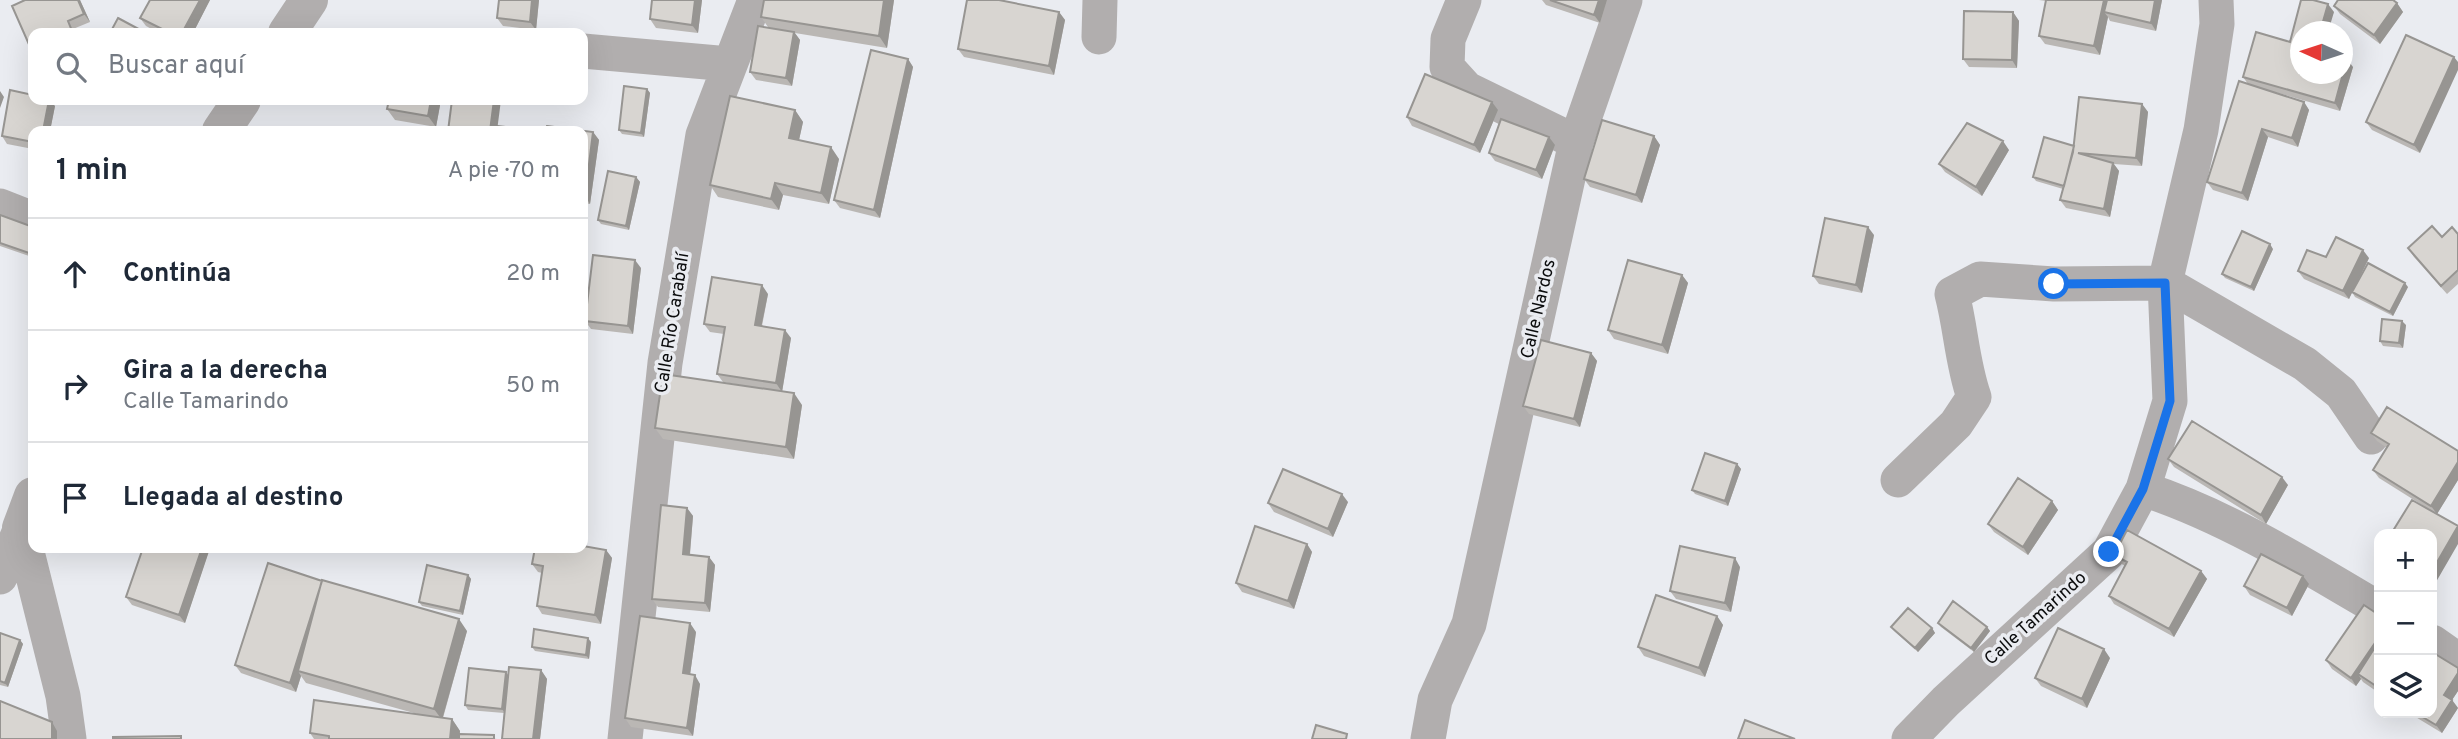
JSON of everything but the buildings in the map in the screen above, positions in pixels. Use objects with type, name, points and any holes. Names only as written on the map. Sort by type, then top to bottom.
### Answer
[{"type":"street","points":[[290,28],[309,0]]},
{"type":"street","name":"Calle Río Carabalí","points":[[625,739],[665,363],[703,135],[755,0]]},
{"type":"street","points":[[1099,37],[1100,0]]},
{"type":"street","points":[[1464,0],[1448,39],[1447,67],[1467,89],[1576,142]]},
{"type":"street","name":"Calle Nardos","points":[[1428,739],[1435,700],[1469,624],[1576,142],[1625,0]]},
{"type":"street","name":"Calle Tamarindo","points":[[1910,738],[1946,701],[2109,552],[2143,489],[2170,401],[2165,283],[2201,131],[2217,24],[2217,0]]},
{"type":"street","points":[[588,51],[729,64]]},
{"type":"street","points":[[224,126],[239,105]]},
{"type":"street","points":[[0,206],[28,217]]},
{"type":"street","points":[[1898,480],[1956,424],[1974,397],[1965,372],[1960,323],[1952,294],[1980,279],[2054,284],[2165,283],[2305,364],[2341,393],[2371,437]]},
{"type":"street","points":[[2143,489],[2177,500],[2298,561],[2374,606]]},
{"type":"street","points":[[0,577],[27,512]]},
{"type":"street","points":[[35,553],[69,739]]},
{"type":"street","points":[[2437,645],[2458,660]]},
{"type":"route","points":[[2054,284],[2165,283],[2170,401],[2143,489],[2109,552]]}]
